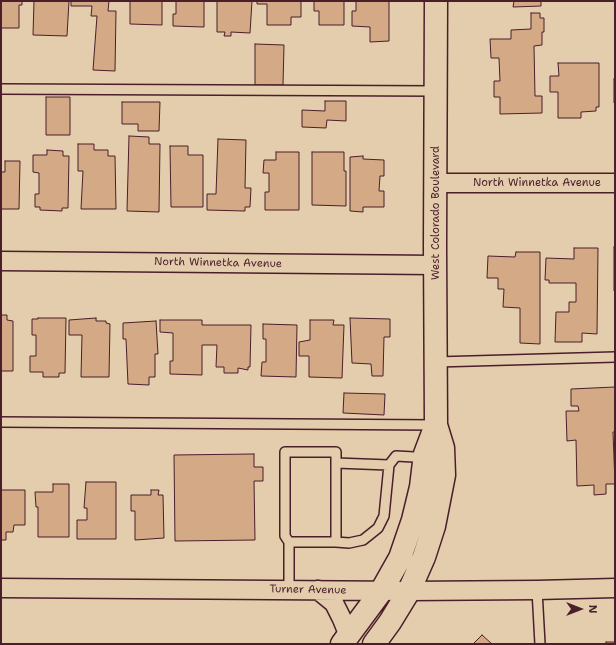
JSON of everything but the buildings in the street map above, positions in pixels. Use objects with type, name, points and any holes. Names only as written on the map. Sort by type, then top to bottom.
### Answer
[{"type":"street","name":"West Colorado Boulevard","points":[[374,644],[390,622],[409,591],[424,557],[434,526],[444,475],[444,448],[436,425],[436,1]]},
{"type":"street","name":"North Winnetka Avenue","points":[[436,183],[615,183]]},
{"type":"street","name":"North Winnetka Avenue","points":[[1,261],[435,265]]},
{"type":"street","name":"West Colorado Boulevard","points":[[345,640],[382,590],[400,558],[413,520],[421,487],[425,454],[436,425]]},
{"type":"street","name":"Turner Avenue","points":[[1,588],[409,591],[615,588]]},
{"type":"street","points":[[318,590],[334,603],[342,619],[345,640]]},
{"type":"lane","points":[[1,89],[436,91]]},
{"type":"lane","points":[[436,362],[615,357]]},
{"type":"lane","points":[[1,422],[436,425]]},
{"type":"lane","points":[[289,590],[289,542],[285,536],[285,452],[336,452],[336,542]]},
{"type":"lane","points":[[289,542],[349,543],[363,540],[378,528],[384,516],[389,465],[396,456],[414,457]]},
{"type":"lane","points":[[336,463],[389,465]]},
{"type":"lane","points":[[537,590],[540,644]]}]
